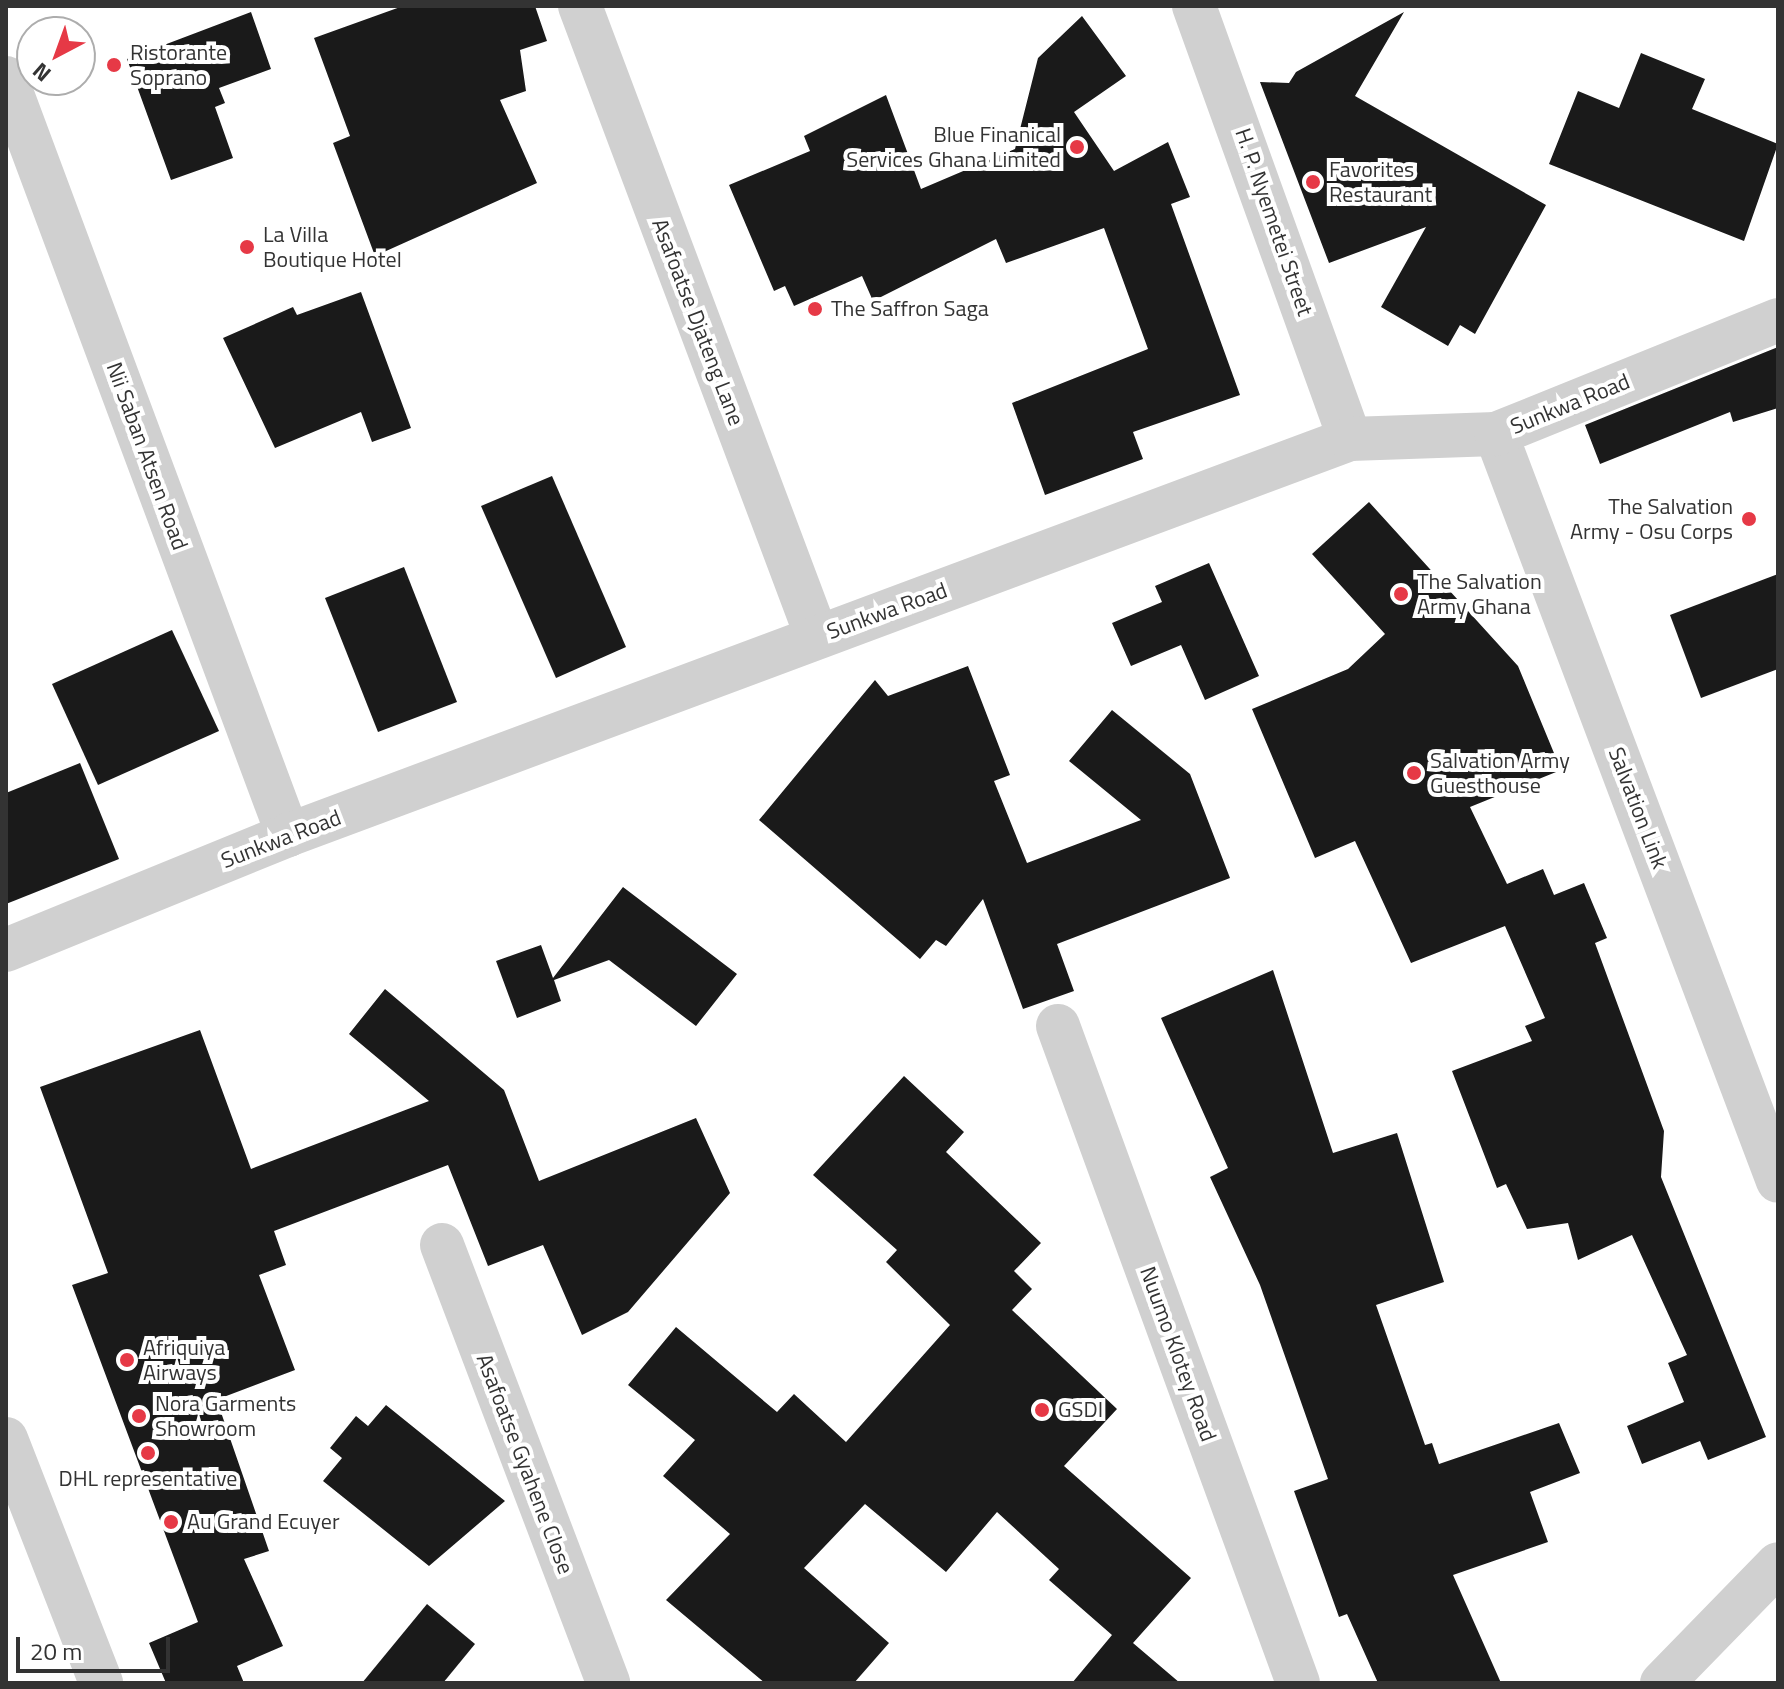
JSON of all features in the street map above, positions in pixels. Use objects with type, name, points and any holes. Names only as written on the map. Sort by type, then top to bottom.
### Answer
[{"type":"street","name":"Asafoatse Djateng Lane","points":[[580,6],[817,637]]},
{"type":"street","name":"H. P. Nyemetei Street","points":[[1194,6],[1350,439]]},
{"type":"street","name":"Nii Saban Atsen Road","points":[[6,78],[288,835]]},
{"type":"street","name":"Sunkwa Road","points":[[6,950],[288,835],[1350,439],[1496,434],[1778,320]]},
{"type":"street","name":"Salvation Link","points":[[1496,434],[1778,1181]]},
{"type":"street","name":"Nuumo Klotey Road","points":[[1058,1026],[1298,1683]]},
{"type":"street","name":"Asafoatse Gyahene Close","points":[[442,1245],[608,1683]]},
{"type":"street","points":[[6,1439],[101,1683]]},
{"type":"street","points":[[1662,1683],[1778,1564]]},
{"type":"building","points":[[403,6],[535,6],[547,41],[520,50],[526,91],[500,100],[537,183],[375,256],[333,143],[350,136],[314,38]]},
{"type":"building","points":[[251,12],[271,69],[219,88],[225,103],[215,107],[233,158],[171,180],[127,59]]},
{"type":"building","points":[[1404,12],[1355,96],[1546,205],[1475,334],[1460,325],[1448,346],[1381,307],[1426,227],[1329,263],[1260,82],[1289,83],[1296,72]]},
{"type":"building","points":[[1082,16],[1126,76],[1074,112],[1114,171],[1168,142],[1190,197],[1171,204],[1240,395],[1133,432],[1143,459],[1045,495],[1012,403],[1148,349],[1104,228],[1006,263],[996,239],[873,301],[862,276],[794,306],[785,286],[774,291],[729,185],[810,151],[804,136],[886,95],[921,189],[1015,149],[1038,58]]},
{"type":"building","points":[[1641,53],[1705,79],[1692,109],[1778,144],[1744,241],[1549,164],[1578,91],[1619,108]]},
{"type":"building","points":[[361,292],[411,428],[372,442],[361,412],[275,448],[223,338],[293,307],[297,315]]},
{"type":"building","points":[[1778,347],[1778,408],[1733,422],[1730,412],[1600,464],[1585,425]]},
{"type":"building","points":[[552,476],[626,647],[556,678],[481,506]]},
{"type":"building","points":[[1369,502],[1518,666],[1561,770],[1470,807],[1507,884],[1543,869],[1554,895],[1584,883],[1607,938],[1595,943],[1664,1131],[1661,1177],[1766,1437],[1708,1460],[1700,1441],[1642,1464],[1627,1426],[1684,1402],[1668,1363],[1687,1355],[1632,1235],[1578,1260],[1568,1223],[1527,1229],[1506,1184],[1497,1188],[1452,1071],[1532,1041],[1525,1026],[1545,1018],[1505,926],[1411,963],[1355,841],[1315,858],[1252,709],[1348,669],[1385,634],[1312,554]]},
{"type":"building","points":[[1209,563],[1259,676],[1205,700],[1181,645],[1131,666],[1112,623],[1162,602],[1155,586]]},
{"type":"building","points":[[404,567],[457,702],[378,732],[325,598]]},
{"type":"building","points":[[1778,574],[1778,669],[1701,698],[1670,615]]},
{"type":"building","points":[[172,630],[219,731],[98,785],[52,684]]},
{"type":"building","points":[[968,666],[1010,775],[994,781],[1027,863],[1141,820],[1069,761],[1112,710],[1190,774],[1230,878],[1057,944],[1074,991],[1023,1009],[983,899],[946,946],[936,940],[920,959],[759,820],[875,680],[888,696]]},
{"type":"building","points":[[80,763],[119,859],[6,904],[6,793]]},
{"type":"building","points":[[623,887],[737,974],[696,1026],[609,960],[554,980],[561,1001],[517,1018],[496,961],[541,945],[553,978]]},
{"type":"building","points":[[1273,970],[1333,1153],[1397,1133],[1444,1282],[1376,1305],[1425,1445],[1432,1443],[1439,1464],[1559,1423],[1580,1473],[1530,1492],[1548,1542],[1453,1575],[1501,1683],[1378,1683],[1347,1614],[1339,1617],[1294,1491],[1328,1479],[1260,1285],[1210,1177],[1228,1168],[1161,1018]]},
{"type":"building","points":[[385,989],[504,1090],[539,1181],[696,1118],[730,1193],[628,1312],[582,1335],[543,1245],[488,1266],[448,1165],[274,1231],[286,1265],[259,1275],[295,1370],[221,1398],[214,1392],[269,1551],[244,1559],[283,1646],[237,1666],[244,1683],[166,1683],[149,1643],[198,1622],[72,1285],[108,1273],[40,1087],[200,1030],[251,1169],[429,1101],[349,1034]]},
{"type":"building","points":[[904,1076],[964,1132],[946,1152],[1041,1243],[1014,1271],[1032,1289],[1012,1310],[1117,1409],[1064,1466],[1191,1578],[1133,1643],[1180,1683],[1072,1683],[1112,1635],[1049,1580],[1059,1569],[997,1512],[946,1572],[865,1504],[804,1568],[889,1643],[854,1683],[765,1683],[666,1600],[730,1534],[663,1476],[695,1440],[628,1385],[676,1327],[777,1412],[794,1394],[846,1442],[950,1325],[886,1262],[897,1250],[813,1175]]},
{"type":"building","points":[[386,1405],[505,1501],[429,1566],[323,1481],[342,1458],[330,1448],[356,1416],[368,1426]]},
{"type":"building","points":[[427,1604],[475,1644],[443,1683],[362,1683]]},
{"type":"place","name":"Ristorante Soprano","points":[[114,65]]},
{"type":"place","name":"Blue Finanical Services Ghana Limited","points":[[1077,147]]},
{"type":"place","name":"Favorites Restaurant","points":[[1313,182]]},
{"type":"place","name":"La Villa Boutique Hotel","points":[[247,247]]},
{"type":"place","name":"The Saffron Saga","points":[[815,309]]},
{"type":"place","name":"The Salvation Army - Osu Corps","points":[[1749,519]]},
{"type":"place","name":"The Salvation Army Ghana","points":[[1401,594]]},
{"type":"place","name":"Salvation Army Guesthouse","points":[[1414,773]]},
{"type":"place","name":"Afriquiya Airways","points":[[127,1360]]},
{"type":"place","name":"GSDI","points":[[1042,1410]]},
{"type":"place","name":"Nora Garments Showroom","points":[[139,1416]]},
{"type":"place","name":"DHL representative","points":[[148,1453]]},
{"type":"place","name":"Au Grand Ecuyer","points":[[171,1522]]}]
